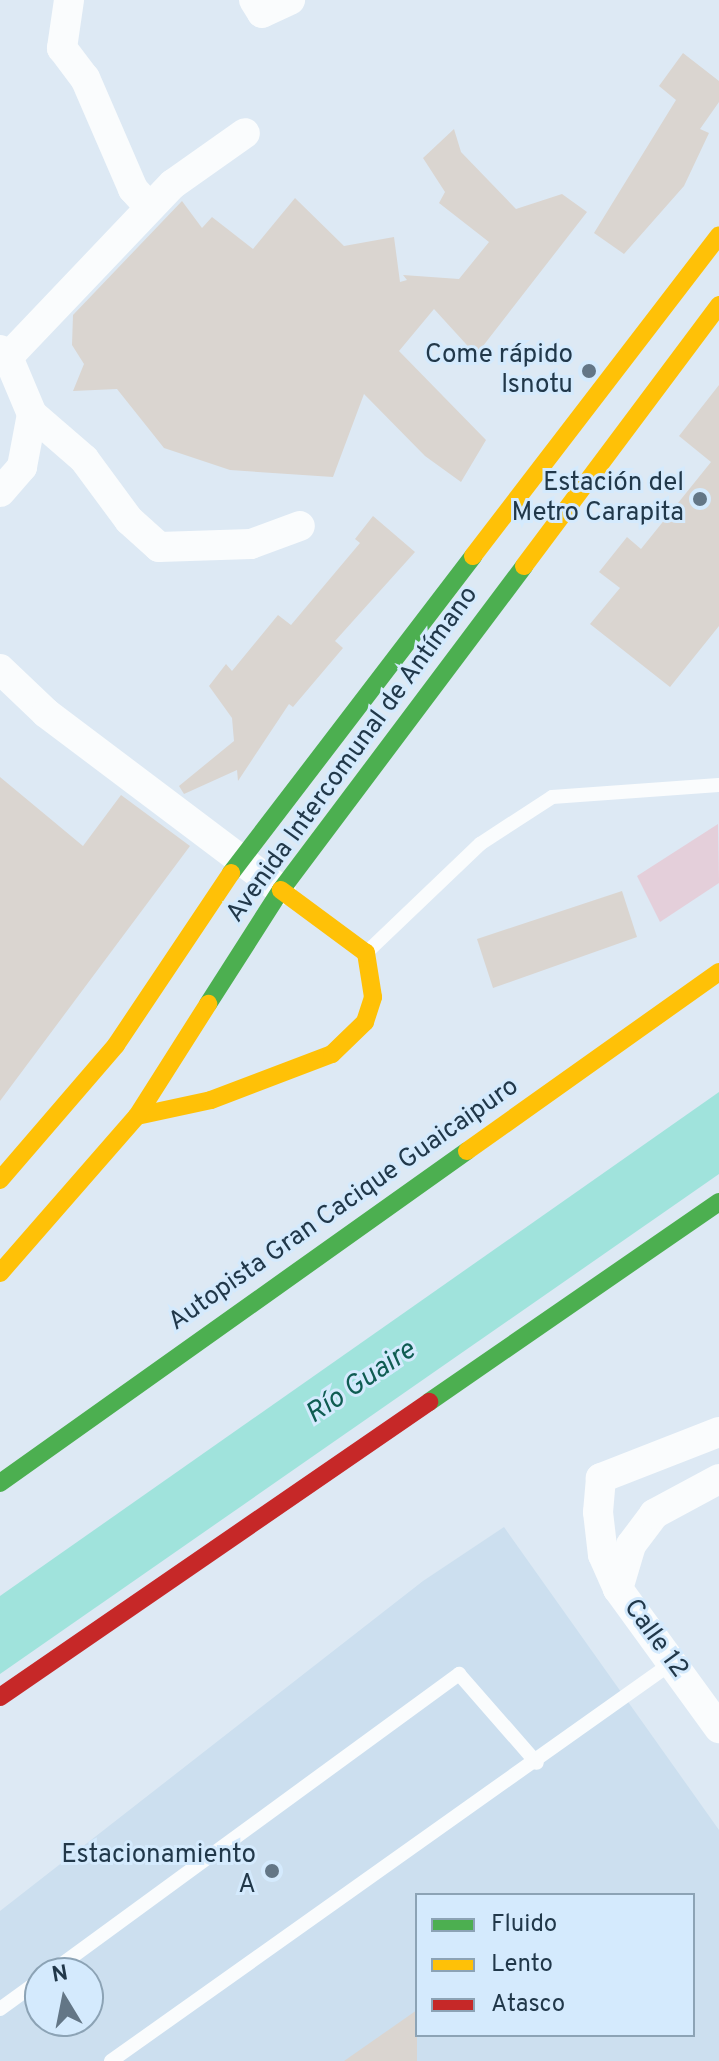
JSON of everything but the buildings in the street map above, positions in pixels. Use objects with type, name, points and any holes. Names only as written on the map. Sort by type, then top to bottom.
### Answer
[{"type":"main road","name":"Avenida Intercomunal de Antímano","points":[[0,1180],[116,1045],[242,857],[719,235]]},
{"type":"main road","name":"Avenida Intercomunal de Antímano","points":[[0,1273],[137,1116],[281,890],[719,305]]},
{"type":"main road","points":[[137,1116],[211,1100],[352,1041],[373,997],[366,953],[281,890]]},
{"type":"main road","name":"Autopista Gran Cacique Guaicaipuro","points":[[0,1483],[719,972]]},
{"type":"main road","points":[[0,1697],[719,1202]]},
{"type":"main road","points":[[0,1709],[104,1624]]},
{"type":"street","points":[[69,0],[62,48],[85,78],[133,189],[149,207]]},
{"type":"street","points":[[254,0],[262,13],[290,0]]},
{"type":"street","points":[[245,133],[149,207],[4,354],[32,414],[84,459],[129,520],[159,547],[251,544],[300,526]]},
{"type":"street","points":[[0,492],[22,467],[32,414]]},
{"type":"street","points":[[0,669],[46,713],[242,857],[281,890]]},
{"type":"street","name":"Calle 12","points":[[719,1432],[601,1478],[599,1536],[618,1589],[719,1728]]},
{"type":"street","points":[[618,1589],[631,1545],[654,1514],[719,1479]]},
{"type":"lane","points":[[366,953],[480,844],[552,797],[719,785]]},
{"type":"lane","points":[[111,2061],[537,1763],[673,1662]]},
{"type":"lane","points":[[72,1957],[459,1674],[537,1763]]},
{"type":"lane","points":[[0,2009],[24,1992]]},
{"type":"shaded area","points":[[718,824],[719,883],[660,922],[637,876]]},
{"type":"shaded area","points":[[504,1527],[719,1830],[719,2061],[0,2061],[0,1911],[423,1581]]},
{"type":"water","name":"Río Guaire","points":[[719,1092],[719,1174],[0,1674],[0,1596]]},
{"type":"traffic: fast","points":[[231,873],[473,556]]},
{"type":"traffic: fast","points":[[208,1004],[281,890],[524,566]]},
{"type":"traffic: fast","points":[[0,1483],[467,1151]]},
{"type":"traffic: fast","points":[[429,1402],[719,1202]]},
{"type":"traffic: slow","points":[[473,556],[719,235]]},
{"type":"traffic: slow","points":[[524,566],[719,305]]},
{"type":"traffic: slow","points":[[0,1180],[116,1045],[231,873]]},
{"type":"traffic: slow","points":[[137,1116],[211,1100],[332,1054],[365,1022],[373,997],[366,953],[281,890]]},
{"type":"traffic: slow","points":[[467,1151],[719,972]]},
{"type":"traffic: slow","points":[[0,1273],[137,1116],[208,1004]]},
{"type":"traffic: jam","points":[[0,1697],[429,1402]]},
{"type":"place","name":"Come rápido Isnotu","points":[[589,371]]},
{"type":"place","name":"Estación del Metro Carapita","points":[[700,499]]},
{"type":"place","name":"Estacionamiento A","points":[[272,1871]]}]
